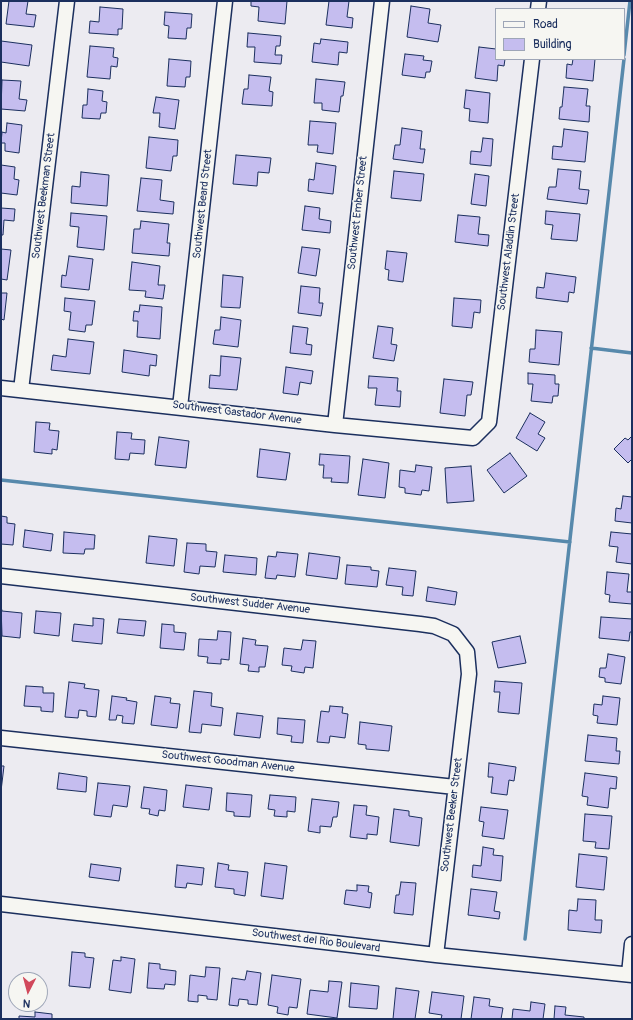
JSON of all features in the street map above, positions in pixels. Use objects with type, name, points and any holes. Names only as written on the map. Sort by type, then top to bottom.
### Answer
[{"type":"street","name":"Southwest Beekman Street","points":[[21,390],[67,1]]},
{"type":"street","name":"Southwest Beard Street","points":[[180,407],[225,1]]},
{"type":"street","name":"Southwest Ember Street","points":[[335,425],[382,1]]},
{"type":"street","name":"Southwest Aladdin Street","points":[[473,438],[489,422],[532,60]]},
{"type":"street","name":"Southwest Gastador Avenue","points":[[1,388],[335,425],[473,438]]},
{"type":"street","name":"Southwest Sudder Avenue","points":[[1,576],[434,626],[453,634],[460,642],[467,652],[469,674]]},
{"type":"street","name":"Southwest Beeker Street","points":[[436,955],[469,674]]},
{"type":"street","name":"Southwest Goodman Avenue","points":[[1,738],[455,787]]},
{"type":"street","name":"Southwest del Rio Boulevard","points":[[1,904],[436,955],[631,975]]},
{"type":"street","points":[[631,975],[632,944]]},
{"type":"building","points":[[9,1],[28,1],[26,14],[36,15],[34,27],[6,24]]},
{"type":"building","points":[[251,1],[287,1],[285,24],[258,21],[259,7],[251,6]]},
{"type":"building","points":[[329,1],[349,1],[347,17],[353,18],[352,28],[326,25]]},
{"type":"building","points":[[411,6],[430,9],[428,23],[441,25],[438,42],[407,37]]},
{"type":"building","points":[[100,7],[123,9],[122,29],[118,29],[118,35],[89,33],[90,21],[99,22]]},
{"type":"building","points":[[165,12],[192,14],[191,28],[187,28],[186,39],[168,38],[169,26],[164,25]]},
{"type":"building","points":[[248,33],[281,36],[280,46],[276,46],[275,55],[282,55],[281,64],[254,62],[255,47],[247,47]]},
{"type":"building","points":[[321,39],[348,42],[347,53],[339,52],[338,65],[312,62],[314,43],[320,44]]},
{"type":"building","points":[[1,41],[32,45],[29,66],[1,62]]},
{"type":"building","points":[[90,46],[114,48],[113,57],[118,58],[117,67],[111,66],[110,79],[87,77]]},
{"type":"building","points":[[479,47],[495,49],[495,60],[505,60],[504,66],[498,65],[497,81],[475,78]]},
{"type":"building","points":[[405,54],[424,56],[423,60],[432,61],[430,72],[426,72],[425,78],[402,75]]},
{"type":"building","points":[[169,59],[191,61],[190,77],[186,77],[185,87],[167,86]]},
{"type":"building","points":[[573,60],[595,60],[593,81],[566,78],[567,64],[572,65]]},
{"type":"building","points":[[249,75],[271,77],[269,91],[273,92],[272,106],[242,104],[244,89],[248,89]]},
{"type":"building","points":[[316,79],[345,82],[339,112],[322,110],[322,103],[314,103]]},
{"type":"building","points":[[2,80],[21,81],[19,99],[27,100],[25,111],[1,109]]},
{"type":"building","points":[[564,87],[588,89],[586,106],[590,106],[589,122],[559,119]]},
{"type":"building","points":[[88,89],[103,91],[102,101],[107,102],[106,113],[101,113],[100,119],[82,118],[83,105],[87,105]]},
{"type":"building","points":[[466,90],[490,93],[488,123],[469,121],[470,109],[464,108]]},
{"type":"building","points":[[156,97],[179,100],[175,129],[159,127],[160,113],[153,113]]},
{"type":"building","points":[[310,121],[336,123],[333,154],[317,152],[318,145],[308,145]]},
{"type":"building","points":[[7,123],[22,125],[19,153],[5,151],[5,143],[1,143],[2,132],[6,133]]},
{"type":"building","points":[[402,128],[422,131],[420,149],[425,149],[423,163],[393,159],[395,145],[400,145]]},
{"type":"building","points":[[564,129],[588,132],[585,162],[552,159],[553,146],[562,147]]},
{"type":"building","points":[[149,137],[178,140],[177,156],[173,156],[171,171],[146,168]]},
{"type":"building","points":[[483,138],[493,139],[491,166],[470,164],[471,151],[481,152]]},
{"type":"building","points":[[236,155],[271,158],[269,173],[258,172],[257,186],[233,184]]},
{"type":"building","points":[[316,163],[336,166],[333,194],[308,191],[309,179],[314,180]]},
{"type":"building","points":[[1,165],[15,167],[14,179],[19,180],[17,195],[1,193]]},
{"type":"building","points":[[558,169],[581,171],[579,189],[589,190],[587,204],[547,199],[549,187],[556,187]]},
{"type":"building","points":[[394,171],[424,174],[421,201],[391,198]]},
{"type":"building","points":[[81,172],[109,175],[107,206],[71,203],[72,186],[80,187]]},
{"type":"building","points":[[475,174],[489,176],[486,206],[471,204]]},
{"type":"building","points":[[141,178],[162,180],[160,200],[174,202],[173,214],[137,211]]},
{"type":"building","points":[[305,206],[320,208],[319,219],[331,221],[330,233],[302,230]]},
{"type":"building","points":[[1,208],[15,209],[14,221],[4,220],[3,235],[1,235]]},
{"type":"building","points":[[546,211],[580,214],[577,241],[551,239],[553,225],[545,224]]},
{"type":"building","points":[[71,213],[107,216],[104,250],[77,247],[79,227],[70,226]]},
{"type":"building","points":[[458,215],[480,217],[478,234],[489,235],[488,246],[455,242]]},
{"type":"building","points":[[141,221],[169,224],[167,243],[170,243],[169,256],[132,253],[134,229],[140,229]]},
{"type":"building","points":[[302,247],[320,249],[316,276],[298,273]]},
{"type":"building","points":[[1,249],[11,250],[7,280],[1,279]]},
{"type":"building","points":[[387,251],[407,253],[403,282],[388,280],[389,270],[385,269]]},
{"type":"building","points":[[69,256],[93,259],[89,290],[61,287],[62,275],[66,276]]},
{"type":"building","points":[[132,262],[160,266],[158,285],[165,285],[163,299],[145,297],[146,291],[129,290]]},
{"type":"building","points":[[546,273],[576,277],[574,293],[569,292],[568,302],[536,298],[537,287],[544,288]]},
{"type":"building","points":[[223,275],[243,277],[240,308],[221,307]]},
{"type":"building","points":[[301,286],[320,288],[319,303],[323,303],[321,316],[298,313]]},
{"type":"building","points":[[1,293],[7,293],[4,320],[1,319]]},
{"type":"building","points":[[65,298],[95,301],[92,325],[86,325],[85,332],[69,330],[71,312],[64,311]]},
{"type":"building","points":[[454,298],[481,300],[480,313],[474,312],[472,328],[452,326]]},
{"type":"building","points":[[140,305],[162,307],[160,339],[137,337],[138,321],[133,321],[134,311],[139,312]]},
{"type":"building","points":[[221,317],[241,320],[238,347],[213,344],[215,330],[220,330]]},
{"type":"building","points":[[293,326],[308,328],[306,344],[312,345],[311,355],[290,353]]},
{"type":"building","points":[[378,326],[393,328],[391,344],[397,345],[394,361],[373,358]]},
{"type":"building","points":[[536,330],[562,332],[559,365],[529,362],[530,349],[535,349]]},
{"type":"building","points":[[68,339],[94,342],[90,374],[51,370],[53,355],[66,357]]},
{"type":"building","points":[[124,350],[157,355],[156,366],[150,365],[149,376],[122,372]]},
{"type":"building","points":[[221,356],[241,358],[237,390],[209,388],[210,375],[220,376]]},
{"type":"building","points":[[286,367],[313,371],[311,384],[300,382],[298,395],[283,393]]},
{"type":"building","points":[[528,373],[555,375],[555,384],[559,384],[558,396],[553,396],[552,403],[531,401],[533,384],[528,384]]},
{"type":"building","points":[[369,376],[398,378],[397,391],[401,391],[400,407],[375,405],[377,388],[368,388]]},
{"type":"building","points":[[444,379],[473,382],[471,395],[467,395],[465,416],[440,413]]},
{"type":"building","points":[[530,413],[545,422],[538,434],[545,438],[537,451],[516,438]]},
{"type":"building","points":[[36,422],[50,423],[49,430],[59,431],[57,450],[52,449],[52,454],[34,452]]},
{"type":"building","points":[[117,432],[132,433],[131,439],[145,440],[144,454],[130,453],[129,460],[115,459]]},
{"type":"building","points":[[632,436],[632,459],[628,463],[614,449],[625,438],[628,440]]},
{"type":"building","points":[[159,437],[189,441],[186,468],[155,465]]},
{"type":"building","points":[[260,449],[290,453],[286,480],[257,477]]},
{"type":"building","points":[[510,453],[527,476],[504,493],[487,470]]},
{"type":"building","points":[[320,454],[350,456],[348,483],[331,482],[332,478],[323,478],[324,465],[319,465]]},
{"type":"building","points":[[363,459],[389,463],[385,498],[358,495]]},
{"type":"building","points":[[416,465],[432,467],[429,491],[422,490],[421,495],[405,493],[405,488],[399,487],[400,470],[415,472]]},
{"type":"building","points":[[471,466],[474,501],[447,503],[445,468]]},
{"type":"building","points":[[623,496],[632,497],[632,523],[615,521],[616,508],[621,509]]},
{"type":"building","points":[[1,516],[7,517],[7,523],[15,524],[13,545],[1,544]]},
{"type":"building","points":[[25,530],[53,534],[51,551],[23,547]]},
{"type":"building","points":[[64,532],[95,535],[94,549],[85,549],[84,554],[63,553]]},
{"type":"building","points":[[611,532],[632,534],[632,564],[616,562],[618,547],[609,546]]},
{"type":"building","points":[[149,536],[177,539],[174,566],[146,563]]},
{"type":"building","points":[[187,543],[206,544],[206,551],[217,552],[215,567],[200,566],[199,574],[184,572]]},
{"type":"building","points":[[277,552],[298,554],[295,577],[277,575],[276,579],[265,578],[268,556],[276,557]]},
{"type":"building","points":[[309,553],[340,557],[337,579],[306,575]]},
{"type":"building","points":[[225,555],[257,558],[256,575],[223,572]]},
{"type":"building","points":[[347,565],[371,567],[371,570],[379,571],[377,587],[345,584]]},
{"type":"building","points":[[389,568],[416,571],[413,596],[402,595],[403,587],[386,585]]},
{"type":"building","points":[[607,572],[629,574],[627,592],[632,592],[632,604],[609,602],[610,595],[605,594]]},
{"type":"building","points":[[428,587],[457,592],[455,605],[426,601]]},
{"type":"building","points":[[1,606],[2,611],[22,613],[20,638],[2,636]]},
{"type":"building","points":[[36,611],[61,613],[59,636],[34,633]]},
{"type":"building","points":[[601,617],[632,619],[632,632],[630,632],[629,641],[599,638]]},
{"type":"building","points":[[93,618],[104,619],[102,644],[72,641],[74,624],[93,626]]},
{"type":"building","points":[[119,619],[146,621],[144,636],[117,633]]},
{"type":"building","points":[[162,624],[174,625],[174,632],[186,633],[184,650],[160,648]]},
{"type":"building","points":[[218,631],[231,632],[229,660],[221,659],[221,664],[207,663],[208,657],[198,656],[199,639],[217,640]]},
{"type":"building","points":[[520,636],[526,663],[498,668],[492,642]]},
{"type":"building","points":[[243,638],[256,640],[255,645],[268,646],[265,667],[259,667],[259,672],[248,671],[249,665],[240,664]]},
{"type":"building","points":[[303,640],[316,641],[313,668],[305,667],[304,673],[291,671],[292,666],[282,665],[284,648],[301,650]]},
{"type":"building","points":[[608,654],[625,657],[621,684],[605,682],[605,678],[599,677],[600,668],[606,668]]},
{"type":"building","points":[[495,681],[522,683],[519,714],[498,712],[500,692],[494,692]]},
{"type":"building","points":[[69,682],[85,684],[84,688],[99,690],[96,717],[87,716],[87,711],[79,710],[78,718],[65,717]]},
{"type":"building","points":[[26,686],[43,687],[43,693],[54,693],[53,712],[41,711],[41,707],[24,706]]},
{"type":"building","points":[[194,691],[212,693],[211,706],[223,708],[221,726],[202,724],[201,733],[189,732]]},
{"type":"building","points":[[112,696],[127,698],[126,700],[137,702],[134,724],[122,723],[123,716],[117,715],[116,720],[109,720]]},
{"type":"building","points":[[155,696],[171,698],[170,703],[180,704],[177,728],[151,725]]},
{"type":"building","points":[[603,696],[620,698],[617,725],[597,723],[598,716],[593,715],[594,704],[602,705]]},
{"type":"building","points":[[330,706],[343,707],[342,713],[348,714],[345,738],[330,736],[329,743],[317,742],[321,711],[329,712]]},
{"type":"building","points":[[237,713],[263,716],[260,738],[234,735]]},
{"type":"building","points":[[278,718],[305,720],[303,743],[291,742],[292,736],[277,734]]},
{"type":"building","points":[[360,722],[392,726],[389,751],[366,749],[366,745],[358,744]]},
{"type":"building","points":[[588,735],[617,738],[616,751],[620,751],[619,764],[585,761]]},
{"type":"building","points":[[489,763],[516,767],[514,781],[509,780],[507,795],[491,793],[493,777],[488,777]]},
{"type":"building","points":[[1,766],[4,766],[1,791]]},
{"type":"building","points":[[59,773],[87,777],[86,792],[57,789]]},
{"type":"building","points":[[585,773],[617,777],[616,789],[610,788],[608,808],[587,805],[588,797],[582,796]]},
{"type":"building","points":[[98,783],[130,786],[127,807],[113,805],[111,817],[94,815]]},
{"type":"building","points":[[186,785],[212,788],[209,810],[183,807]]},
{"type":"building","points":[[144,787],[167,790],[165,811],[159,810],[158,816],[149,814],[150,809],[141,808]]},
{"type":"building","points":[[227,793],[252,795],[250,817],[234,816],[234,812],[226,811]]},
{"type":"building","points":[[270,795],[296,797],[295,812],[287,811],[287,817],[274,816],[275,810],[268,809]]},
{"type":"building","points":[[312,799],[339,802],[337,817],[333,817],[331,827],[320,826],[320,833],[308,831]]},
{"type":"building","points":[[354,805],[367,806],[366,815],[379,817],[377,835],[367,834],[367,839],[350,837]]},
{"type":"building","points":[[481,807],[508,810],[504,839],[482,836],[484,822],[479,821]]},
{"type":"building","points":[[394,809],[409,811],[409,816],[422,818],[419,846],[390,842]]},
{"type":"building","points":[[585,814],[612,816],[609,849],[595,848],[596,842],[583,841]]},
{"type":"building","points":[[483,847],[494,849],[493,855],[503,856],[501,881],[472,877],[473,865],[481,866]]},
{"type":"building","points":[[579,854],[607,857],[604,890],[576,887]]},
{"type":"building","points":[[218,863],[229,865],[228,870],[248,872],[245,896],[234,894],[234,889],[215,887]]},
{"type":"building","points":[[265,863],[287,866],[283,899],[261,896]]},
{"type":"building","points":[[91,864],[121,868],[119,881],[89,877]]},
{"type":"building","points":[[177,865],[204,868],[202,885],[187,883],[186,888],[175,887]]},
{"type":"building","points":[[401,882],[416,883],[413,915],[394,913],[396,895],[399,895]]},
{"type":"building","points":[[357,885],[369,886],[368,892],[372,893],[370,908],[344,904],[346,890],[357,891]]},
{"type":"building","points":[[471,889],[497,892],[494,911],[500,912],[499,919],[468,915]]},
{"type":"building","points":[[578,899],[596,900],[595,920],[602,920],[601,933],[568,930],[569,910],[577,911]]},
{"type":"building","points":[[72,952],[85,953],[85,957],[94,958],[90,988],[69,986]]},
{"type":"building","points":[[121,957],[135,959],[131,993],[109,990],[113,960],[121,961]]},
{"type":"building","points":[[149,963],[160,964],[160,969],[176,971],[175,985],[165,984],[164,989],[147,988]]},
{"type":"building","points":[[206,967],[220,968],[217,1000],[207,999],[207,996],[198,995],[198,1002],[188,1001],[190,975],[205,977]]},
{"type":"building","points":[[247,971],[261,973],[257,1005],[248,1004],[248,1000],[239,999],[238,1006],[229,1005],[232,978],[245,980]]},
{"type":"building","points":[[272,975],[301,979],[297,1008],[289,1007],[288,1015],[277,1013],[278,1007],[268,1005]]},
{"type":"building","points":[[329,981],[342,982],[337,1018],[307,1014],[310,990],[328,992]]},
{"type":"building","points":[[351,983],[379,986],[377,1009],[349,1007]]},
{"type":"building","points":[[396,988],[419,991],[415,1019],[393,1019]]},
{"type":"building","points":[[432,992],[464,996],[461,1019],[441,1019],[442,1015],[429,1013]]},
{"type":"building","points":[[474,997],[490,999],[489,1006],[503,1008],[501,1019],[471,1019]]},
{"type":"building","points":[[531,1002],[545,1004],[543,1019],[512,1019],[513,1009],[530,1011]]},
{"type":"building","points":[[555,1006],[566,1007],[565,1015],[584,1017],[584,1019],[554,1019]]},
{"type":"building","points":[[35,1012],[52,1014],[52,1019],[19,1019],[19,1016],[35,1017]]},
{"type":"waterway","points":[[625,46],[630,1]]},
{"type":"waterway","points":[[525,939],[624,60]]},
{"type":"waterway","points":[[591,348],[632,353]]},
{"type":"waterway","points":[[1,480],[570,542]]}]
